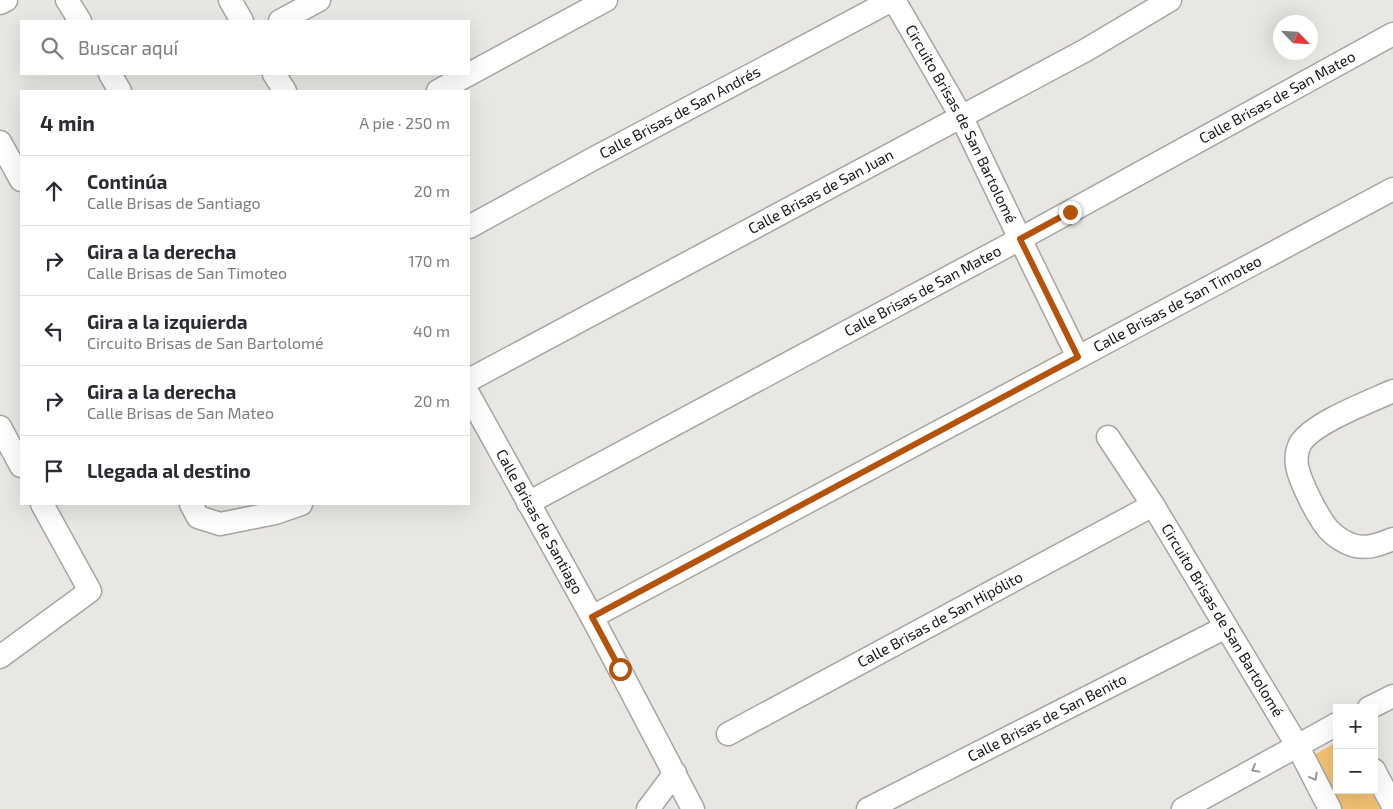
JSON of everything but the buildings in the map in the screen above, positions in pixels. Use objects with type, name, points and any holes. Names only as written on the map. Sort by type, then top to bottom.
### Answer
[{"type":"street","points":[[0,3],[6,0]]},
{"type":"street","points":[[67,0],[79,20]]},
{"type":"street","points":[[230,0],[241,20]]},
{"type":"street","points":[[282,20],[319,0]]},
{"type":"street","points":[[470,74],[606,0]]},
{"type":"street","name":"Circuito Brisas de San Bartolomé","points":[[893,0],[961,116],[1078,357]]},
{"type":"street","name":"Calle Brisas de San Andrés","points":[[470,226],[893,0]]},
{"type":"street","name":"Calle Brisas de San Juan","points":[[470,379],[1086,50],[1170,0]]},
{"type":"street","name":"Calle Brisas de San Mateo","points":[[528,503],[1020,239],[1393,34]]},
{"type":"street","points":[[111,75],[119,90]]},
{"type":"street","points":[[275,75],[284,90]]},
{"type":"street","points":[[440,90],[468,75]]},
{"type":"street","points":[[0,142],[20,178]]},
{"type":"street","name":"Calle Brisas de San Timoteo","points":[[592,617],[1393,189]]},
{"type":"street","points":[[1393,391],[1340,415],[1315,429],[1300,444],[1297,454],[1297,465],[1305,488],[1329,530],[1342,541],[1364,548],[1376,546],[1393,539]]},
{"type":"street","name":"Calle Brisas de Santiago","points":[[470,397],[592,617],[693,809]]},
{"type":"street","points":[[0,427],[20,464]]},
{"type":"street","name":"Circuito Brisas de San Bartolomé","points":[[1108,437],[1153,504],[1297,745],[1330,809]]},
{"type":"street","name":"Calle Brisas de San Hipólito","points":[[728,734],[1153,504]]},
{"type":"street","points":[[0,657],[90,592],[43,505]]},
{"type":"street","points":[[195,511],[220,524],[275,513],[298,505]]},
{"type":"street","name":"Calle Brisas de San Benito","points":[[868,809],[1226,627]]},
{"type":"street","points":[[1377,704],[1393,696]]},
{"type":"street","points":[[1184,809],[1333,726]]},
{"type":"street","points":[[648,809],[675,773]]},
{"type":"street","points":[[1378,778],[1393,806]]},
{"type":"shaded area","points":[[1333,744],[1333,794],[1377,794],[1386,809],[1339,809],[1310,757]]},
{"type":"route","points":[[620,669],[592,617],[1078,357],[1020,239],[1070,212]]}]
